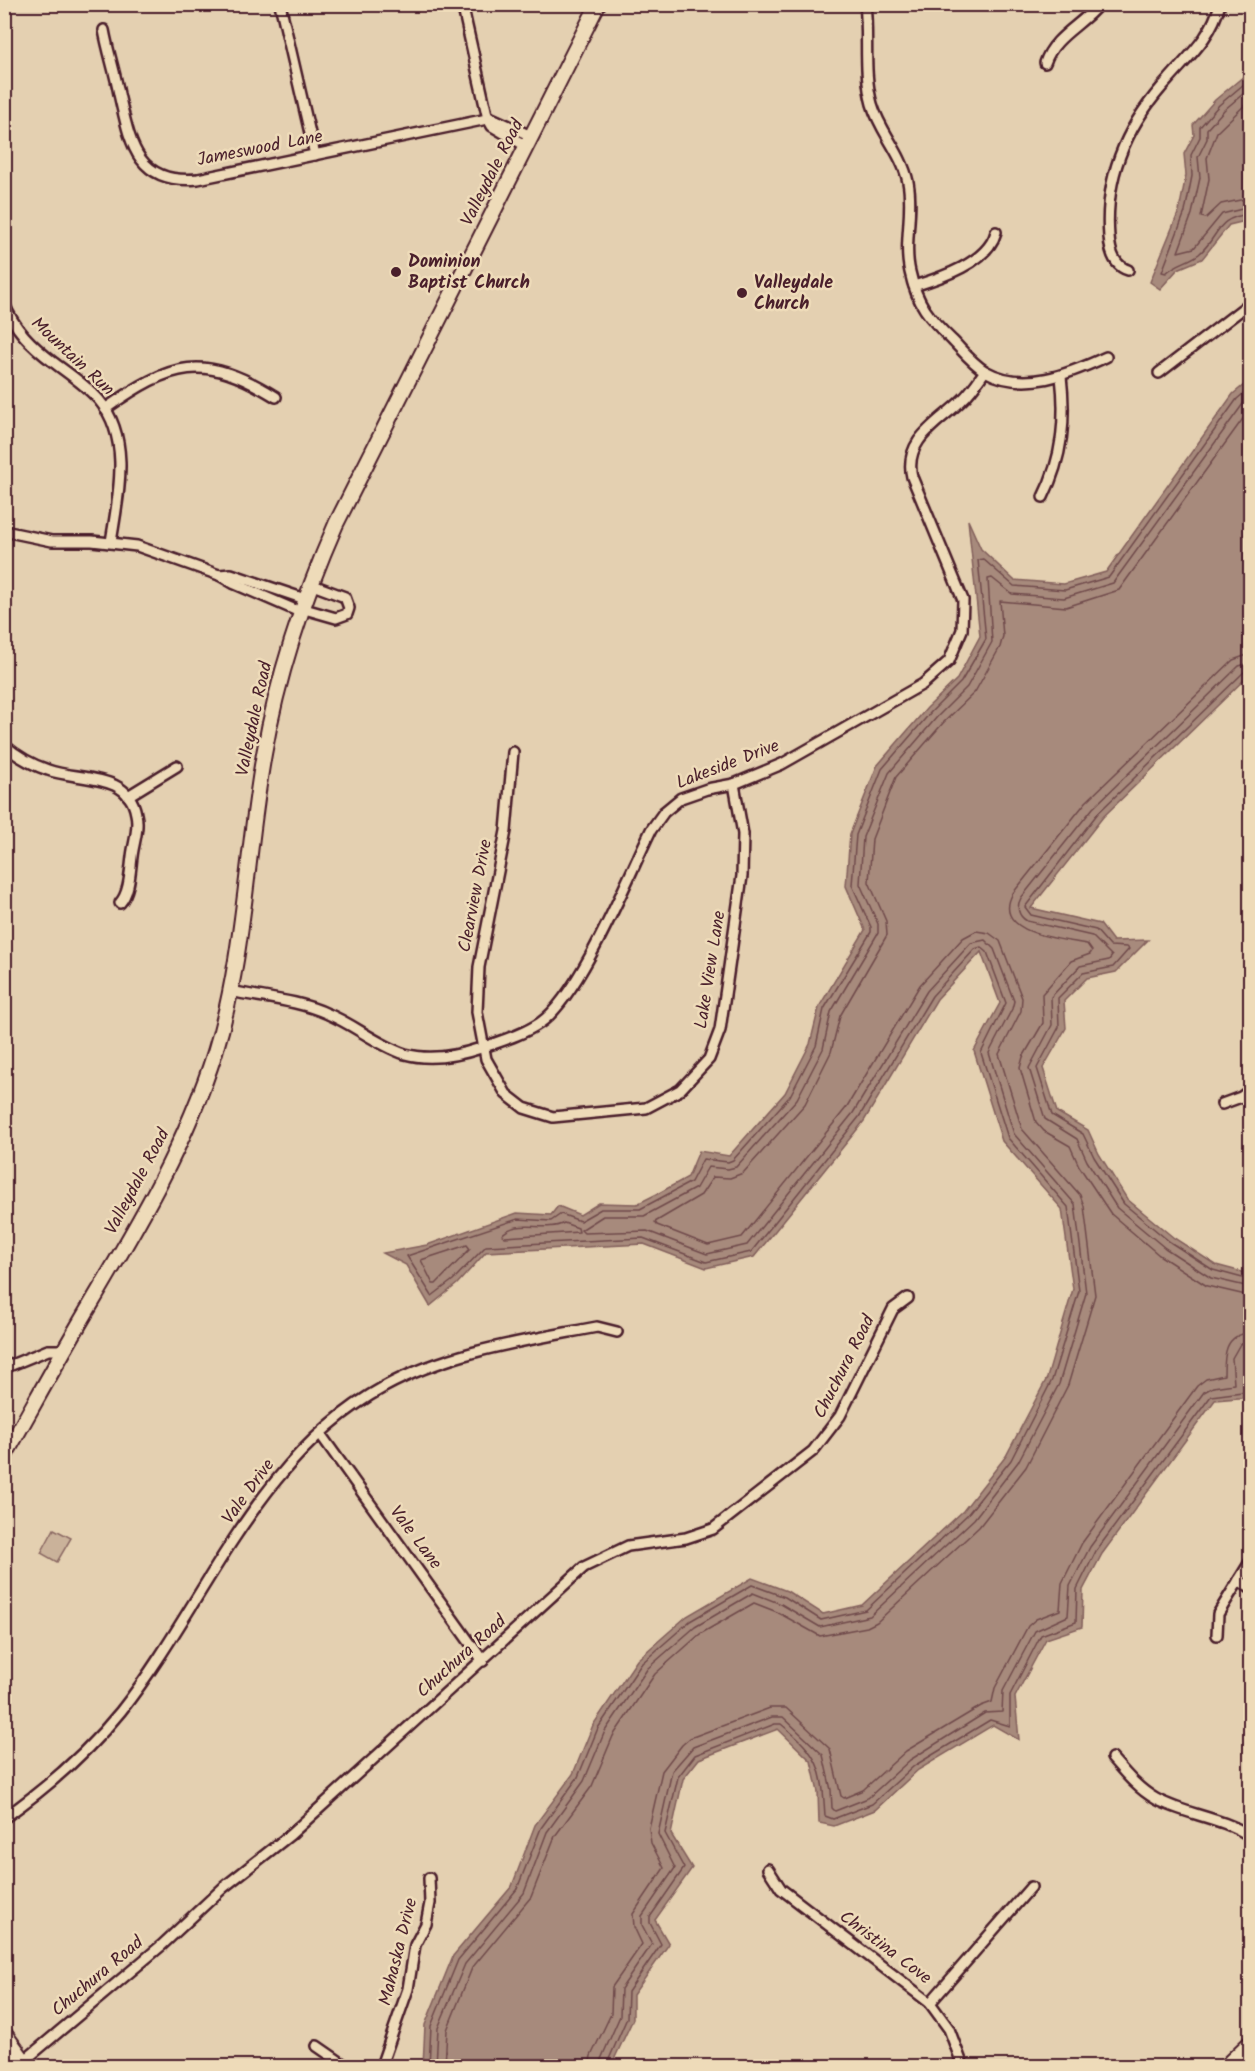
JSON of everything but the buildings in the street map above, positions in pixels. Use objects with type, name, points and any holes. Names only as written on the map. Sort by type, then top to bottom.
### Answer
[{"type":"main road","name":"Valleydale Road","points":[[4,1457],[135,1227],[180,1142],[208,1072],[230,991],[246,892],[264,753],[278,685],[310,584],[341,513],[598,4]]},
{"type":"main road","points":[[4,2032],[26,2064]]},
{"type":"main road","points":[[1226,2067],[1251,2043]]},
{"type":"street","points":[[280,4],[315,155]]},
{"type":"street","points":[[462,4],[488,119],[498,119],[529,141]]},
{"type":"street","points":[[865,4],[868,84],[871,102],[876,117],[903,164],[910,191],[908,263],[921,306],[931,320],[985,371],[1008,380],[1019,382],[1060,376],[1106,357]]},
{"type":"street","points":[[1045,63],[1052,45],[1084,21],[1099,4]]},
{"type":"street","points":[[1128,270],[1115,261],[1110,242],[1108,204],[1113,172],[1121,150],[1140,115],[1204,40],[1220,4]]},
{"type":"street","name":"Jameswood Lane","points":[[104,30],[133,147],[150,170],[166,177],[190,180],[488,119]]},
{"type":"street","points":[[914,286],[958,271],[994,238],[996,232]]},
{"type":"street","name":"Mountain Run","points":[[4,303],[7,318],[30,344],[86,387],[105,409],[117,440],[120,458],[111,542]]},
{"type":"street","points":[[1159,373],[1251,303]]},
{"type":"street","points":[[105,409],[150,379],[193,367],[230,373],[276,396]]},
{"type":"street","name":"Lakeside Drive","points":[[230,991],[325,1012],[350,1023],[388,1047],[407,1054],[442,1057],[483,1047],[540,1023],[562,1001],[594,946],[651,830],[664,812],[692,794],[734,784],[782,764],[907,693],[940,671],[952,657],[962,630],[963,600],[912,477],[911,462],[922,435],[963,399],[985,371]]},
{"type":"street","points":[[1043,496],[1058,458],[1063,434],[1060,376]]},
{"type":"street","points":[[4,531],[52,541],[111,542],[137,546],[219,575],[232,583],[336,618],[347,614],[349,608],[345,597],[310,584]]},
{"type":"street","points":[[219,575],[231,574],[302,606]]},
{"type":"street","points":[[4,745],[20,758],[48,770],[116,785],[128,796],[135,808],[137,820],[127,889],[120,903]]},
{"type":"street","name":"Clearview Drive","points":[[483,1047],[477,1012],[477,986],[506,831],[513,752]]},
{"type":"street","points":[[128,796],[177,766]]},
{"type":"street","name":"Lake View Lane","points":[[483,1047],[490,1070],[506,1094],[524,1108],[553,1117],[646,1108],[670,1097],[688,1083],[709,1059],[717,1041],[729,975],[744,853],[740,811],[734,784]]},
{"type":"street","points":[[1222,1104],[1241,1097],[1251,1090]]},
{"type":"street","name":"Chuchura Road","points":[[26,2064],[162,1945],[224,1887],[290,1835],[380,1750],[483,1661],[584,1567],[628,1546],[693,1536],[713,1529],[813,1451],[831,1432],[893,1309],[908,1298]]},
{"type":"street","name":"Vale Drive","points":[[4,1818],[77,1760],[120,1712],[257,1507],[289,1464],[321,1435],[382,1389],[426,1367],[487,1349],[597,1327],[617,1332]]},
{"type":"street","points":[[4,1368],[48,1350],[65,1350]]},
{"type":"street","name":"Vale Lane","points":[[321,1435],[483,1661]]},
{"type":"street","points":[[1217,1635],[1218,1614],[1251,1562]]},
{"type":"street","points":[[1239,1580],[1251,1588]]},
{"type":"street","points":[[1112,1758],[1137,1786],[1154,1798],[1227,1823],[1251,1836]]},
{"type":"street","name":"Christina Cove","points":[[768,1869],[781,1889],[930,2003],[950,2029],[963,2067]]},
{"type":"street","name":"Mahaska Drive","points":[[381,2067],[408,1989],[415,1945],[426,1923],[430,1903],[429,1878]]},
{"type":"street","points":[[930,2003],[1031,1887]]},
{"type":"street","points":[[317,2046],[346,2067]]},
{"type":"shaded area","points":[[54,1529],[71,1538],[57,1562],[41,1553]]},
{"type":"water","points":[[1250,71],[1250,220],[1229,225],[1202,259],[1178,269],[1160,289],[1150,282],[1179,211],[1186,175],[1184,154],[1194,135],[1193,125],[1215,100]]},
{"type":"water","points":[[1250,380],[1250,674],[1103,817],[1031,908],[1100,924],[1113,941],[1148,940],[1116,972],[1087,978],[1064,1001],[1066,1028],[1043,1068],[1057,1112],[1088,1130],[1099,1154],[1127,1199],[1174,1238],[1216,1265],[1250,1274],[1250,1351],[1245,1361],[1250,1397],[1215,1400],[1102,1554],[1083,1590],[1082,1627],[1046,1639],[1015,1697],[1019,1740],[993,1725],[918,1770],[875,1810],[834,1826],[819,1823],[818,1792],[811,1761],[778,1729],[699,1759],[683,1779],[671,1834],[692,1868],[655,1920],[669,1944],[633,1995],[633,2019],[611,2066],[423,2066],[425,2025],[453,1956],[512,1886],[535,1825],[573,1774],[593,1725],[637,1660],[687,1616],[752,1578],[787,1591],[823,1614],[862,1605],[963,1511],[1006,1456],[1047,1378],[1073,1289],[1062,1209],[1002,1141],[974,1051],[1000,1003],[981,952],[937,999],[864,1121],[754,1257],[706,1268],[644,1244],[486,1252],[457,1284],[430,1306],[406,1265],[383,1253],[427,1245],[517,1213],[551,1215],[558,1206],[580,1215],[599,1203],[637,1204],[688,1177],[699,1151],[729,1156],[785,1093],[810,1044],[819,1007],[865,930],[846,886],[850,834],[877,766],[927,708],[957,679],[980,636],[968,520],[981,549],[1014,580],[1064,584],[1106,572],[1233,394]]},
{"type":"place","name":"Dominion Baptist Church","points":[[396,272]]},
{"type":"place","name":"Valleydale Church","points":[[742,293]]}]
